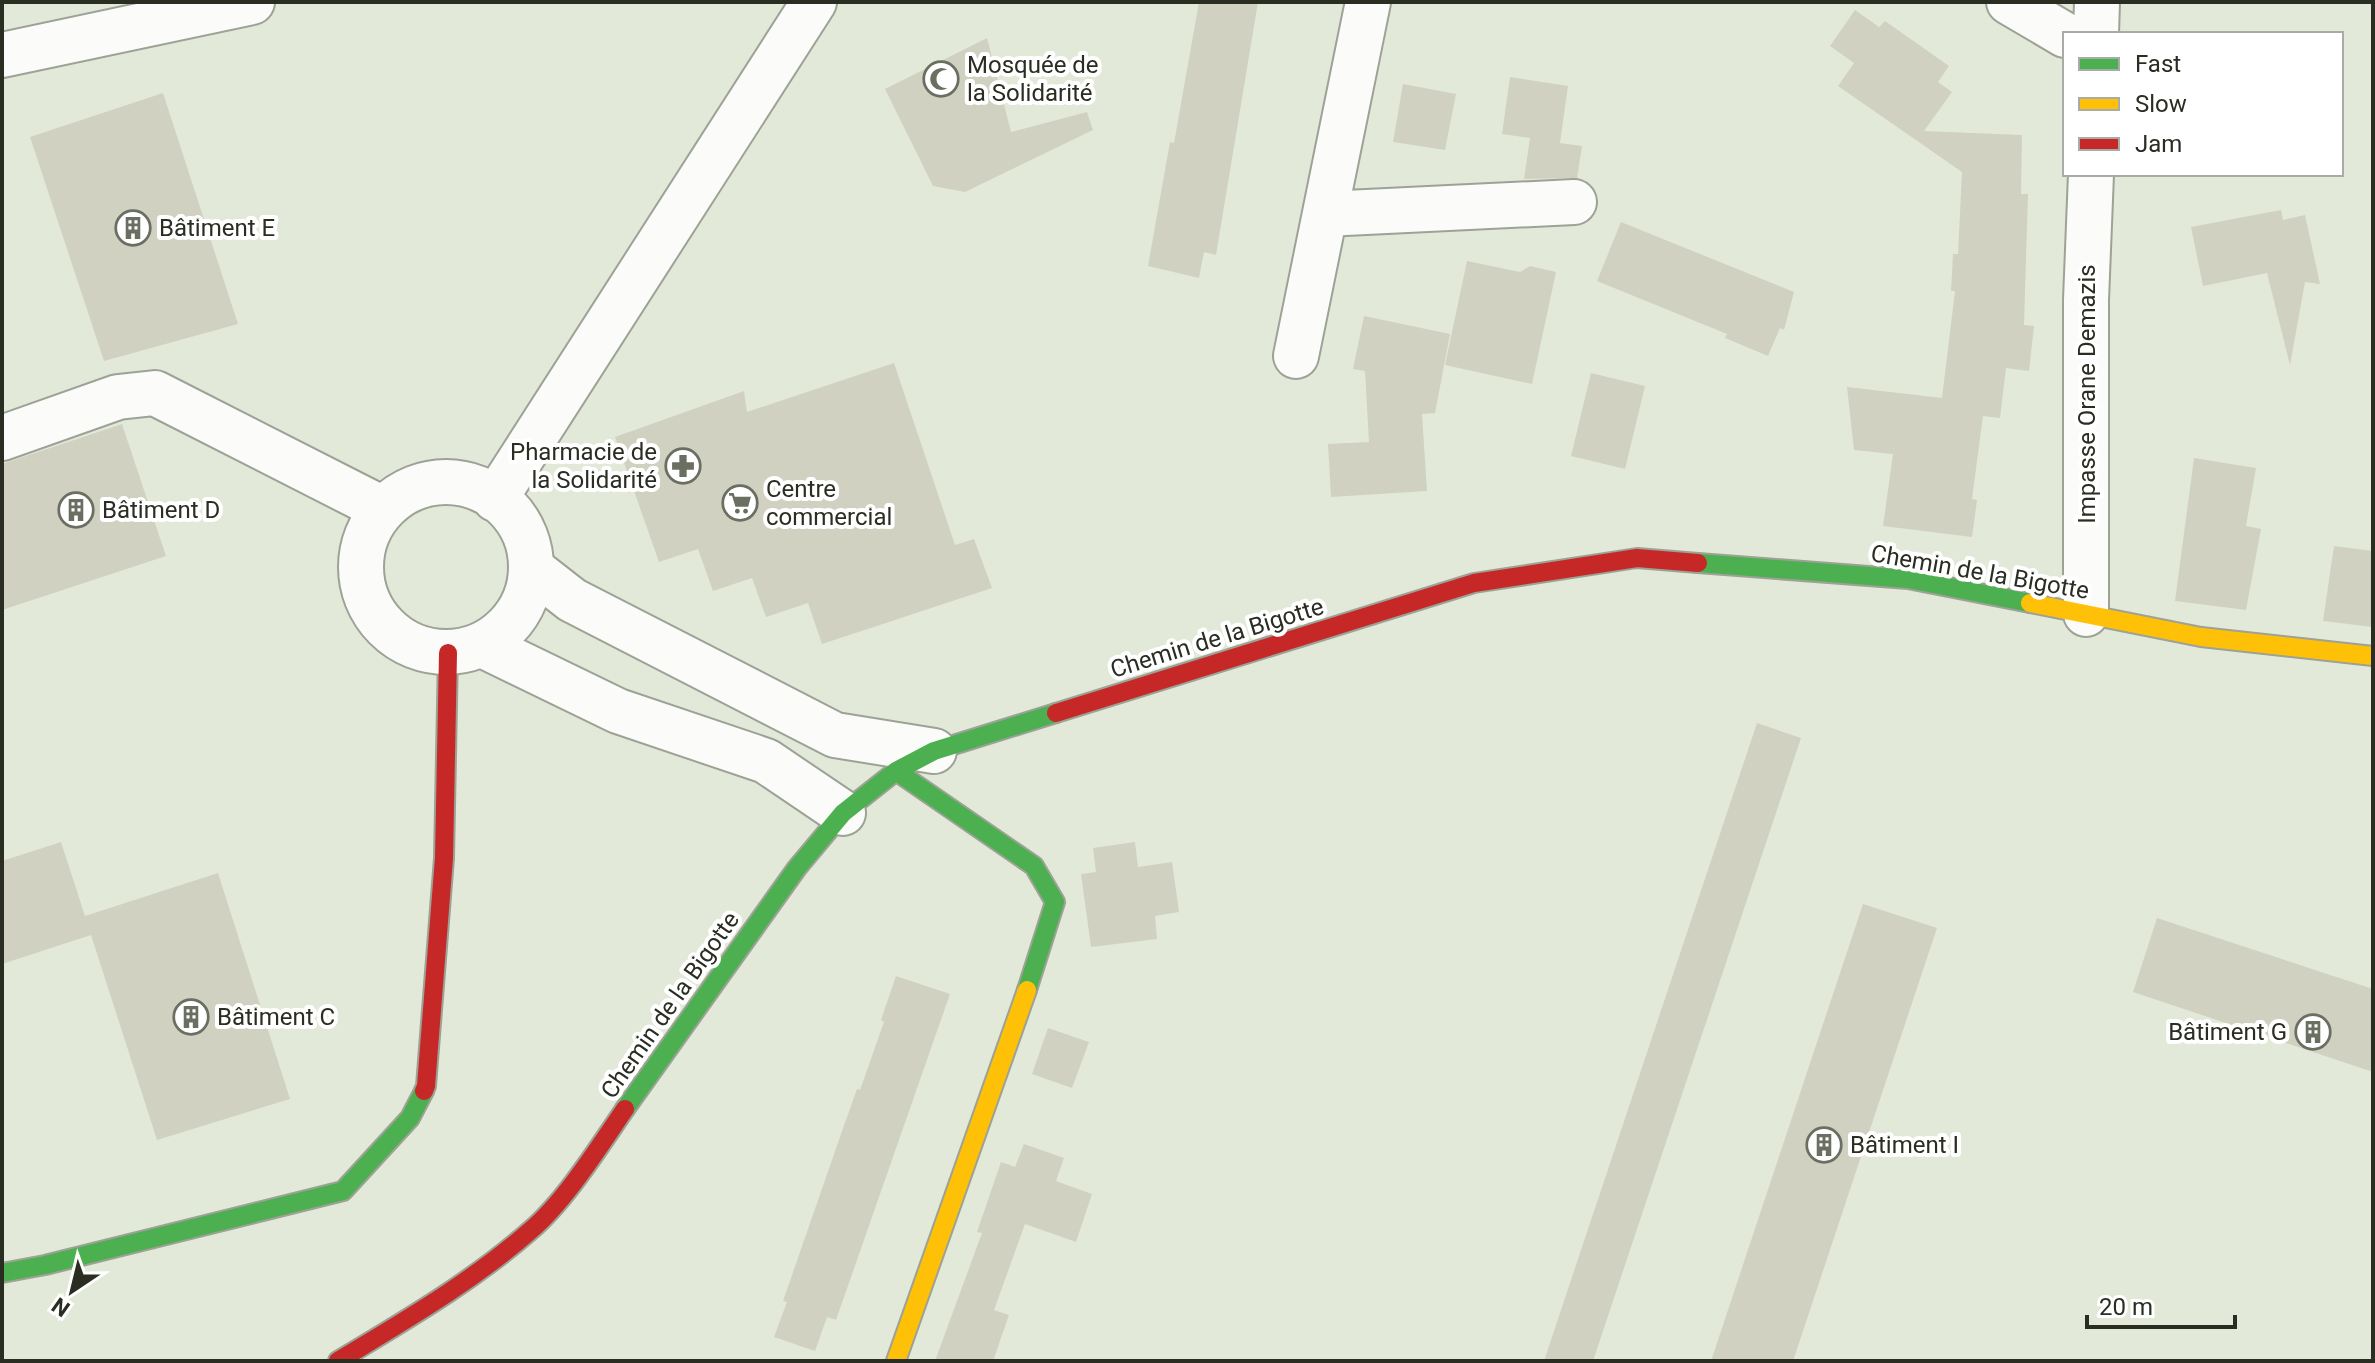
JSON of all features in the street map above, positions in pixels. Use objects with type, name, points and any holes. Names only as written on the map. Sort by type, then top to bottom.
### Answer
[{"type":"street","points":[[2,55],[252,2]]},
{"type":"street","points":[[495,499],[814,2]]},
{"type":"street","points":[[1296,356],[1368,2]]},
{"type":"street","points":[[2009,2],[2063,34]]},
{"type":"street","points":[[2096,32],[2097,2]]},
{"type":"street","name":"Impasse Orane Demazis","points":[[2086,614],[2086,300],[2091,176]]},
{"type":"street","points":[[1325,214],[1574,202]]},
{"type":"street","points":[[2,438],[118,397],[155,393],[383,509]]},
{"type":"street","points":[[465,649],[502,632],[518,614],[528,592],[531,568],[526,537],[509,510],[484,491],[461,484],[438,482],[415,488],[383,509],[366,536],[361,568],[367,599],[384,625],[413,646],[465,649],[618,711],[766,761],[843,813]]},
{"type":"street","name":"Chemin de la Bigotte","points":[[338,1361],[444,1297],[533,1229],[577,1177],[797,868],[843,813],[896,771],[934,751],[1474,583],[1637,558],[1908,579],[2201,637],[2373,656]]},
{"type":"street","points":[[531,568],[572,600],[835,735],[934,751]]},
{"type":"street","points":[[2,1273],[343,1191],[410,1118],[426,1086],[465,649]]},
{"type":"street","points":[[896,771],[1034,866],[1055,902],[896,1361]]},
{"type":"building","points":[[1199,2],[1258,2],[1216,255],[1204,252],[1199,278],[1148,266]]},
{"type":"building","points":[[1855,10],[1879,27],[1885,21],[1949,66],[1938,82],[1952,92],[1924,131],[2022,135],[2021,194],[2028,194],[2024,325],[2034,326],[2029,371],[2006,368],[2000,418],[1983,416],[1972,499],[1977,500],[1972,537],[1883,526],[1893,454],[1854,450],[1847,387],[1942,398],[1955,291],[1951,291],[1953,254],[1958,254],[1962,172],[1838,86],[1854,63],[1830,46]]},
{"type":"building","points":[[987,38],[1011,132],[1087,112],[1093,130],[965,192],[933,186],[885,89]]},
{"type":"building","points":[[1510,77],[1568,86],[1560,143],[1582,146],[1577,178],[1524,179],[1530,138],[1502,134]]},
{"type":"building","points":[[1403,84],[1456,94],[1445,150],[1393,142]]},
{"type":"building","name":"Bâtiment E","points":[[163,93],[238,324],[104,361],[30,137]]},
{"type":"building","points":[[2281,210],[2283,220],[2305,215],[2320,284],[2305,282],[2290,365],[2267,273],[2203,286],[2191,227]]},
{"type":"building","points":[[1621,222],[1794,292],[1784,330],[1780,328],[1768,356],[1725,338],[1727,334],[1597,281]]},
{"type":"building","points":[[1467,261],[1520,272],[1530,266],[1556,272],[1532,384],[1445,365]]},
{"type":"building","points":[[1364,316],[1450,334],[1435,413],[1422,414],[1427,491],[1331,497],[1328,444],[1369,442],[1365,371],[1353,369]]},
{"type":"building","name":"Centre commercial","points":[[894,363],[955,545],[974,539],[992,588],[822,644],[808,603],[766,617],[752,578],[713,591],[698,549],[659,562],[615,437],[744,391],[747,412]]},
{"type":"building","points":[[1591,373],[1645,386],[1625,469],[1571,456]]},
{"type":"building","name":"Bâtiment D","points":[[122,424],[166,556],[2,610],[2,464]]},
{"type":"building","points":[[2194,458],[2256,468],[2246,526],[2261,529],[2246,610],[2175,601]]},
{"type":"building","points":[[2334,546],[2373,551],[2373,627],[2323,621]]},
{"type":"building","points":[[1757,723],[1801,738],[1593,1361],[1544,1361]]},
{"type":"building","name":"Bâtiment C","points":[[61,842],[85,916],[218,873],[290,1099],[157,1140],[91,935],[2,964],[2,861]]},
{"type":"building","points":[[1135,842],[1138,867],[1172,862],[1179,912],[1155,916],[1157,939],[1091,947],[1081,874],[1096,872],[1093,848]]},
{"type":"building","name":"Bâtiment I","points":[[1863,904],[1937,928],[1793,1361],[1711,1361]]},
{"type":"building","name":"Bâtiment G","points":[[2157,918],[2373,989],[2373,1072],[2133,992]]},
{"type":"building","points":[[896,976],[950,994],[836,1320],[827,1317],[815,1351],[774,1337],[787,1302],[783,1301],[841,1134],[884,1022],[881,1020]]},
{"type":"building","points":[[1048,1028],[1089,1042],[1072,1088],[1032,1074]]},
{"type":"building","points":[[1024,1144],[1064,1158],[1056,1181],[1092,1194],[1076,1242],[1025,1224],[994,1310],[1009,1315],[993,1361],[935,1361],[982,1233],[977,1232],[1001,1162],[1015,1167]]},
{"type":"traffic: fast","points":[[1698,563],[1908,579],[2030,603]]},
{"type":"traffic: fast","points":[[625,1109],[797,868],[843,813],[896,771],[934,751],[1056,713]]},
{"type":"traffic: fast","points":[[896,771],[1034,866],[1055,902],[1027,990]]},
{"type":"traffic: fast","points":[[2,1273],[343,1191],[410,1118],[424,1091]]},
{"type":"traffic: slow","points":[[2030,603],[2201,637],[2373,656]]},
{"type":"traffic: slow","points":[[896,1361],[1027,990]]},
{"type":"traffic: jam","points":[[1056,713],[1474,583],[1637,558],[1698,563]]},
{"type":"traffic: jam","points":[[424,1091],[444,858],[448,653]]},
{"type":"traffic: jam","points":[[338,1361],[461,1284],[531,1230],[569,1189],[625,1109]]},
{"type":"place","name":"Mosquée de la Solidarité","points":[[941,79]]},
{"type":"place","name":"Bâtiment E","points":[[133,228]]},
{"type":"place","name":"Pharmacie de la Solidarité","points":[[683,466]]},
{"type":"place","name":"Centre commercial","points":[[740,503]]},
{"type":"place","name":"Bâtiment D","points":[[76,510]]},
{"type":"place","name":"Bâtiment C","points":[[191,1017]]},
{"type":"place","name":"Bâtiment G","points":[[2313,1032]]},
{"type":"place","name":"Bâtiment I","points":[[1824,1145]]}]
